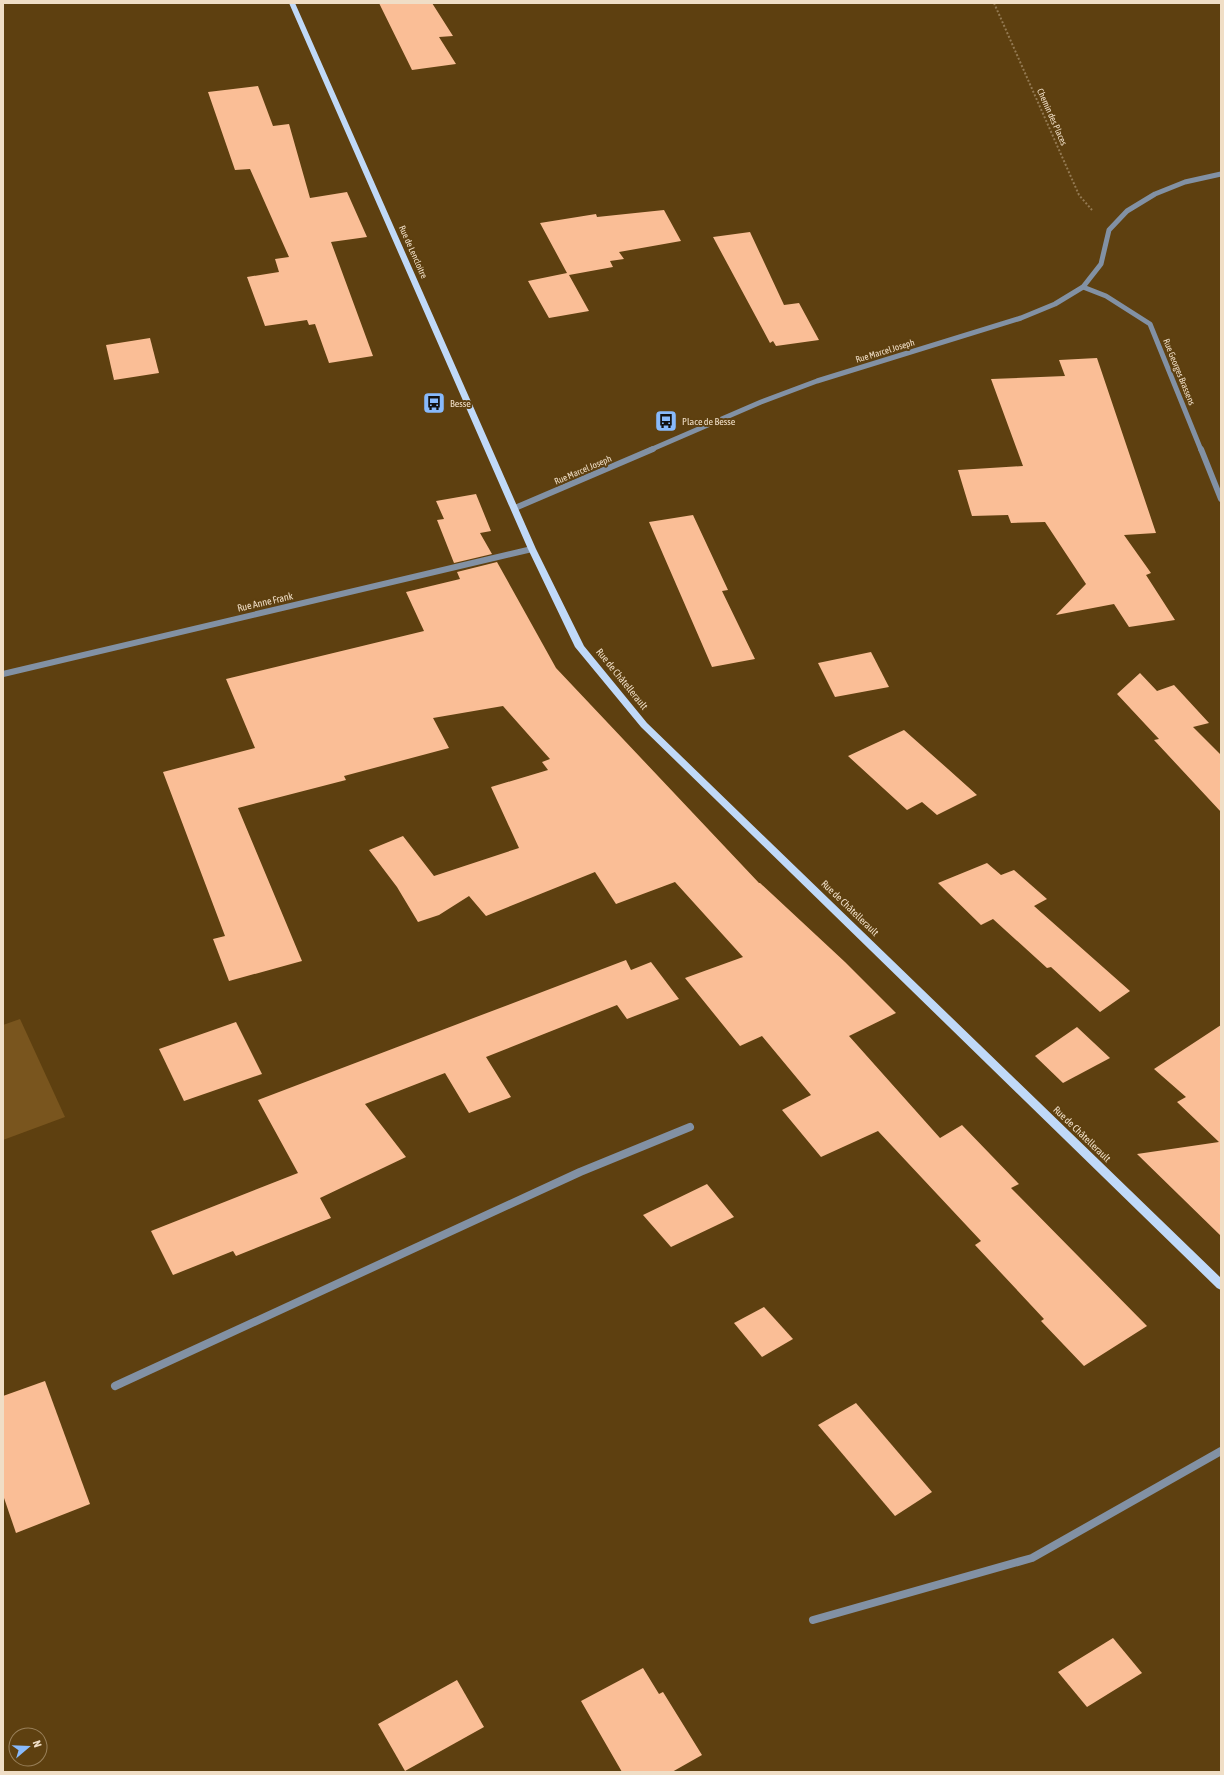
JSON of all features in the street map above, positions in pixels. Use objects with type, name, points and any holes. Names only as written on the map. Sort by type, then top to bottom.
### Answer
[{"type":"main road","name":"Rue de Lencloitre","points":[[292,3],[515,508]]},
{"type":"main road","name":"Rue de Châtellerault","points":[[515,508],[532,549],[580,647],[644,725],[1221,1285]]},
{"type":"street","points":[[1109,230],[1127,211],[1155,194],[1185,182],[1221,174]]},
{"type":"street","name":"Rue Marcel Joseph","points":[[515,508],[761,402],[817,381],[1021,318],[1055,304],[1082,287],[1101,264],[1109,230]]},
{"type":"street","name":"Rue Georges Brassens","points":[[1082,287],[1106,296],[1150,324],[1221,499]]},
{"type":"street","name":"Rue Anne Frank","points":[[3,674],[532,549]]},
{"type":"street","points":[[115,1386],[580,1172],[690,1127]]},
{"type":"street","points":[[814,1620],[1032,1558],[1221,1451]]},
{"type":"path","name":"Chemin des Places","points":[[994,3],[1079,195],[1109,230]]},
{"type":"shaded area","points":[[20,1019],[65,1117],[3,1140],[3,1025]]},
{"type":"building","points":[[379,3],[432,3],[453,36],[439,37],[456,64],[412,70]]},
{"type":"building","points":[[258,86],[273,126],[289,124],[310,198],[347,192],[367,237],[331,242],[373,356],[329,363],[315,324],[309,325],[307,320],[265,326],[247,277],[279,272],[275,259],[289,257],[250,169],[235,170],[208,92]]},
{"type":"building","points":[[664,210],[681,241],[619,252],[624,259],[610,261],[613,267],[569,275],[589,311],[549,318],[528,281],[567,273],[540,223],[596,214],[597,217]]},
{"type":"building","points":[[750,232],[784,305],[799,303],[819,340],[776,346],[773,341],[770,343],[713,237]]},
{"type":"building","points":[[150,338],[159,373],[114,380],[106,345]]},
{"type":"building","points":[[1097,358],[1156,533],[1124,535],[1151,573],[1146,575],[1175,620],[1129,627],[1114,604],[1056,615],[1086,584],[1045,522],[1011,523],[1008,515],[972,516],[958,470],[1023,466],[991,379],[1065,376],[1059,360]]},
{"type":"building","points":[[476,494],[491,531],[480,533],[492,554],[454,563],[437,520],[444,519],[436,501]]},
{"type":"building","points":[[693,515],[728,590],[722,591],[755,659],[712,667],[649,522]]},
{"type":"building","points":[[497,562],[556,668],[759,883],[845,962],[896,1013],[849,1036],[940,1138],[962,1125],[1019,1184],[1011,1188],[1147,1326],[1084,1366],[1041,1321],[1044,1319],[975,1245],[981,1241],[878,1131],[821,1157],[782,1110],[811,1095],[762,1036],[740,1046],[685,978],[743,957],[675,882],[616,904],[595,872],[486,916],[469,896],[439,915],[418,922],[397,887],[369,850],[403,836],[434,876],[519,848],[491,787],[548,770],[542,762],[550,759],[503,706],[433,718],[449,748],[344,776],[346,780],[238,808],[302,961],[229,981],[213,939],[225,936],[163,772],[255,748],[226,679],[424,631],[406,592],[460,579],[457,572]]},
{"type":"building","points":[[871,652],[889,687],[835,697],[818,663]]},
{"type":"building","points":[[1140,673],[1157,691],[1174,685],[1209,723],[1193,727],[1221,755],[1221,812],[1154,740],[1159,739],[1117,694]]},
{"type":"building","points":[[904,730],[977,795],[937,815],[922,802],[907,810],[848,756]]},
{"type":"building","points":[[987,863],[1001,875],[1014,870],[1047,899],[1034,906],[1130,991],[1100,1012],[1051,967],[1047,968],[993,919],[981,925],[938,883]]},
{"type":"building","points":[[626,960],[631,970],[651,962],[679,999],[627,1019],[617,1005],[486,1057],[511,1097],[469,1113],[445,1073],[365,1104],[406,1157],[320,1198],[331,1218],[236,1256],[233,1251],[173,1275],[151,1231],[298,1173],[258,1100]]},
{"type":"building","points":[[236,1022],[262,1074],[184,1101],[159,1049]]},
{"type":"building","points":[[1221,1025],[1221,1236],[1137,1154],[1219,1142],[1177,1102],[1186,1097],[1154,1069]]},
{"type":"building","points":[[1077,1027],[1110,1058],[1063,1083],[1035,1056]]},
{"type":"building","points":[[707,1184],[734,1217],[671,1247],[643,1215]]},
{"type":"building","points":[[764,1307],[793,1339],[762,1357],[734,1323]]},
{"type":"building","points":[[45,1381],[90,1504],[16,1533],[3,1495],[3,1396]]},
{"type":"building","points":[[856,1403],[932,1492],[895,1516],[818,1425]]},
{"type":"building","points":[[1113,1638],[1142,1673],[1087,1707],[1058,1672]]},
{"type":"building","points":[[643,1668],[659,1694],[663,1692],[702,1755],[672,1772],[622,1772],[581,1701]]},
{"type":"building","points":[[457,1680],[484,1727],[405,1771],[378,1724]]},
{"type":"place","name":"Besse","points":[[434,403]]},
{"type":"place","name":"Place de Besse","points":[[666,421]]}]
